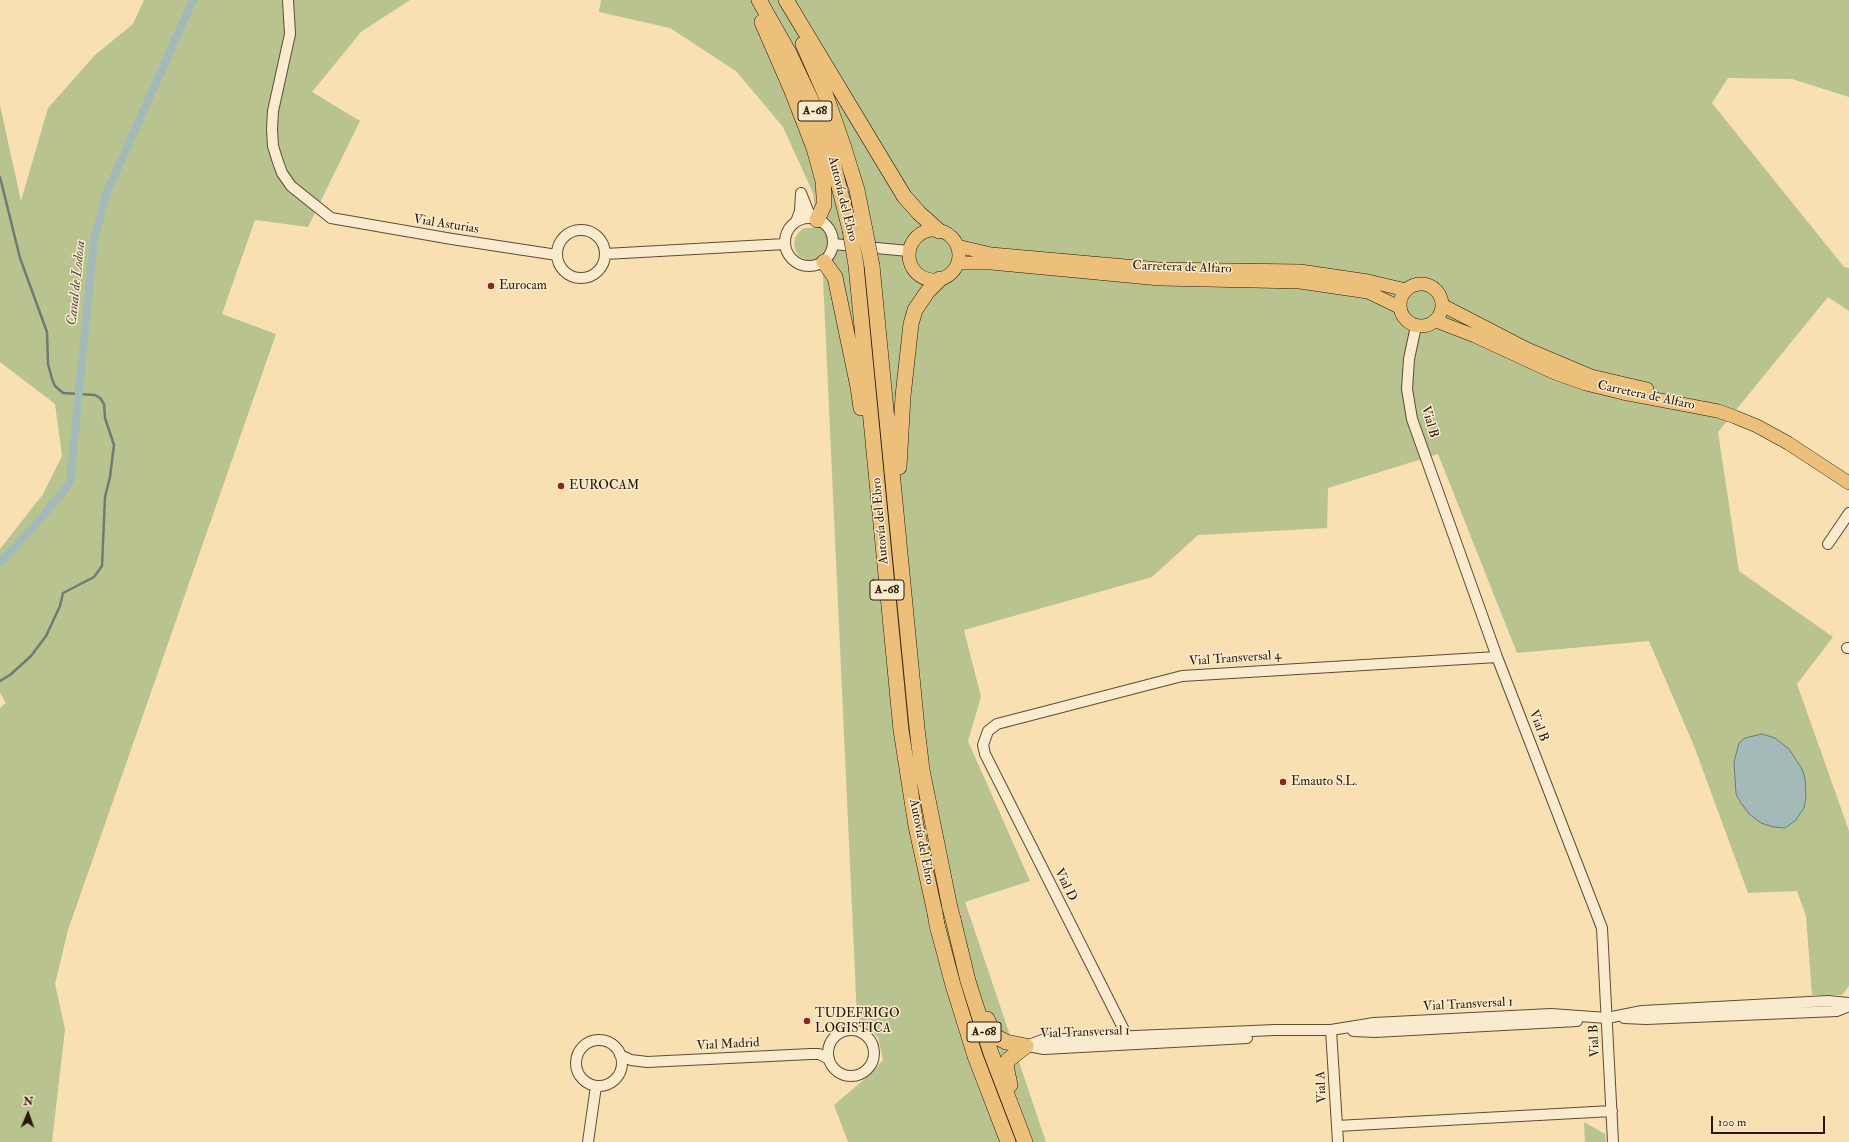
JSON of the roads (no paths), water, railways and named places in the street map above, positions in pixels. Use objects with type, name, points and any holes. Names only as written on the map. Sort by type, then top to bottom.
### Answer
[{"type":"highway","points":[[750,0],[772,45],[814,148],[823,181],[824,196],[824,205],[814,219]]},
{"type":"highway","name":"Autovía del Ebro","points":[[759,0],[789,53],[811,100],[829,147],[850,230],[856,265],[901,730],[916,826],[936,919],[953,985],[975,1056],[1008,1142]]},
{"type":"highway","name":"Autovía del Ebro","points":[[778,0],[802,44],[826,96],[857,190],[872,266],[915,713],[922,770],[952,914],[968,981],[991,1053],[1025,1142]]},
{"type":"highway","points":[[786,0],[904,196],[918,213],[939,231]]},
{"type":"highway","points":[[824,262],[835,277],[858,387],[870,482],[883,550]]},
{"type":"highway","points":[[898,541],[902,518],[899,478],[902,396],[911,324],[915,310],[928,291],[940,279]]},
{"type":"highway","points":[[952,914],[965,943],[989,1026],[995,1036],[1006,1042],[1026,1046]]},
{"type":"highway","points":[[1026,1046],[1013,1055],[1008,1060],[1006,1066],[1009,1084],[1031,1142]]},
{"type":"main road","points":[[930,230],[939,231],[955,240],[957,246],[959,255],[958,263],[948,276],[940,279],[926,279],[913,270],[909,260],[909,251],[912,242],[918,236],[930,230]]},
{"type":"main road","name":"Carretera de Alfaro","points":[[957,246],[991,254],[1159,269],[1300,271],[1368,281],[1406,290]]},
{"type":"main road","name":"Carretera de Alfaro","points":[[958,263],[991,263],[1065,272],[1160,279],[1300,282],[1368,292],[1399,307]]},
{"type":"main road","points":[[1417,284],[1429,285],[1439,293],[1442,305],[1441,314],[1436,321],[1427,326],[1416,326],[1404,319],[1399,307],[1400,297],[1406,290],[1417,284]]},
{"type":"main road","name":"Carretera de Alfaro","points":[[1442,305],[1527,349],[1591,376],[1710,404],[1759,422],[1788,438],[1849,479]]},
{"type":"main road","name":"Carretera de Alfaro","points":[[1436,321],[1475,336],[1555,373],[1586,384],[1623,393],[1718,411],[1735,417],[1757,426],[1788,443],[1849,483]]},
{"type":"street","name":"Vial Asturias","points":[[288,0],[290,34],[273,111],[272,128],[273,146],[282,173],[291,186],[331,218],[557,255]]},
{"type":"street","points":[[796,222],[800,211],[801,193],[814,219]]},
{"type":"street","points":[[803,219],[814,219],[829,228],[833,244],[830,256],[824,262],[809,267],[801,265],[789,256],[785,244],[786,235],[796,222],[803,219]]},
{"type":"street","points":[[580,230],[590,232],[598,237],[603,245],[605,254],[604,263],[598,271],[591,276],[582,278],[572,277],[564,272],[559,264],[557,255],[558,246],[564,238],[571,232],[580,230]]},
{"type":"street","points":[[605,254],[785,244]]},
{"type":"street","points":[[833,244],[909,251]]},
{"type":"street","name":"Vial B","points":[[1416,326],[1409,359],[1407,389],[1412,419],[1497,657],[1602,928],[1613,1142]]},
{"type":"street","points":[[1828,544],[1849,513]]},
{"type":"street","name":"Vial Transversal 4","points":[[985,736],[996,724],[1182,676],[1497,657]]},
{"type":"street","name":"Vial D","points":[[985,736],[983,745],[985,754],[1128,1040]]},
{"type":"street","name":"Vial Transversal 1","points":[[1607,1018],[1642,1011],[1833,1001],[1849,1003]]},
{"type":"street","name":"Vial Transversal 1","points":[[1026,1046],[1042,1040],[1128,1040],[1275,1030],[1332,1030],[1374,1023],[1551,1014],[1646,1019],[1837,1011],[1849,1006]]},
{"type":"street","name":"Vial A","points":[[1332,1030],[1338,1142]]},
{"type":"street","points":[[855,1031],[867,1037],[872,1045],[874,1054],[872,1062],[867,1070],[859,1075],[850,1076],[842,1075],[834,1070],[829,1059],[827,1053],[829,1044],[834,1037],[842,1032],[855,1031]]},
{"type":"street","points":[[601,1040],[610,1042],[620,1055],[622,1062],[619,1074],[611,1083],[604,1086],[596,1086],[587,1083],[580,1077],[576,1069],[576,1060],[579,1052],[585,1045],[601,1040]]},
{"type":"street","name":"Vial Madrid","points":[[811,1054],[822,1051],[829,1044]]},
{"type":"street","name":"Vial Madrid","points":[[620,1055],[631,1060],[647,1062],[811,1054],[819,1054],[829,1059]]},
{"type":"street","name":"Vial Madrid","points":[[619,1074],[647,1062]]},
{"type":"street","points":[[588,1142],[596,1086]]},
{"type":"street","points":[[1337,1126],[1612,1111]]},
{"type":"waterway","name":"Canal de Lodosa","points":[[0,562],[33,528],[70,483],[94,239],[107,192],[193,0]]},
{"type":"waterway","points":[[0,177],[20,258],[47,332],[48,364],[52,379],[55,386],[63,393],[95,395],[100,398],[104,404],[105,418],[114,445],[110,477],[105,497],[102,566],[94,577],[63,593],[60,606],[46,636],[31,656],[10,675],[0,681]]},
{"type":"tunnel","points":[[927,920],[965,911]]},
{"type":"place","name":"Eurocam","points":[[491,286]]},
{"type":"place","name":"EUROCAM","points":[[561,486]]},
{"type":"place","name":"Emauto S.L.","points":[[1283,782]]},
{"type":"place","name":"TUDEFRIGO LOGISTICA","points":[[807,1021]]}]
